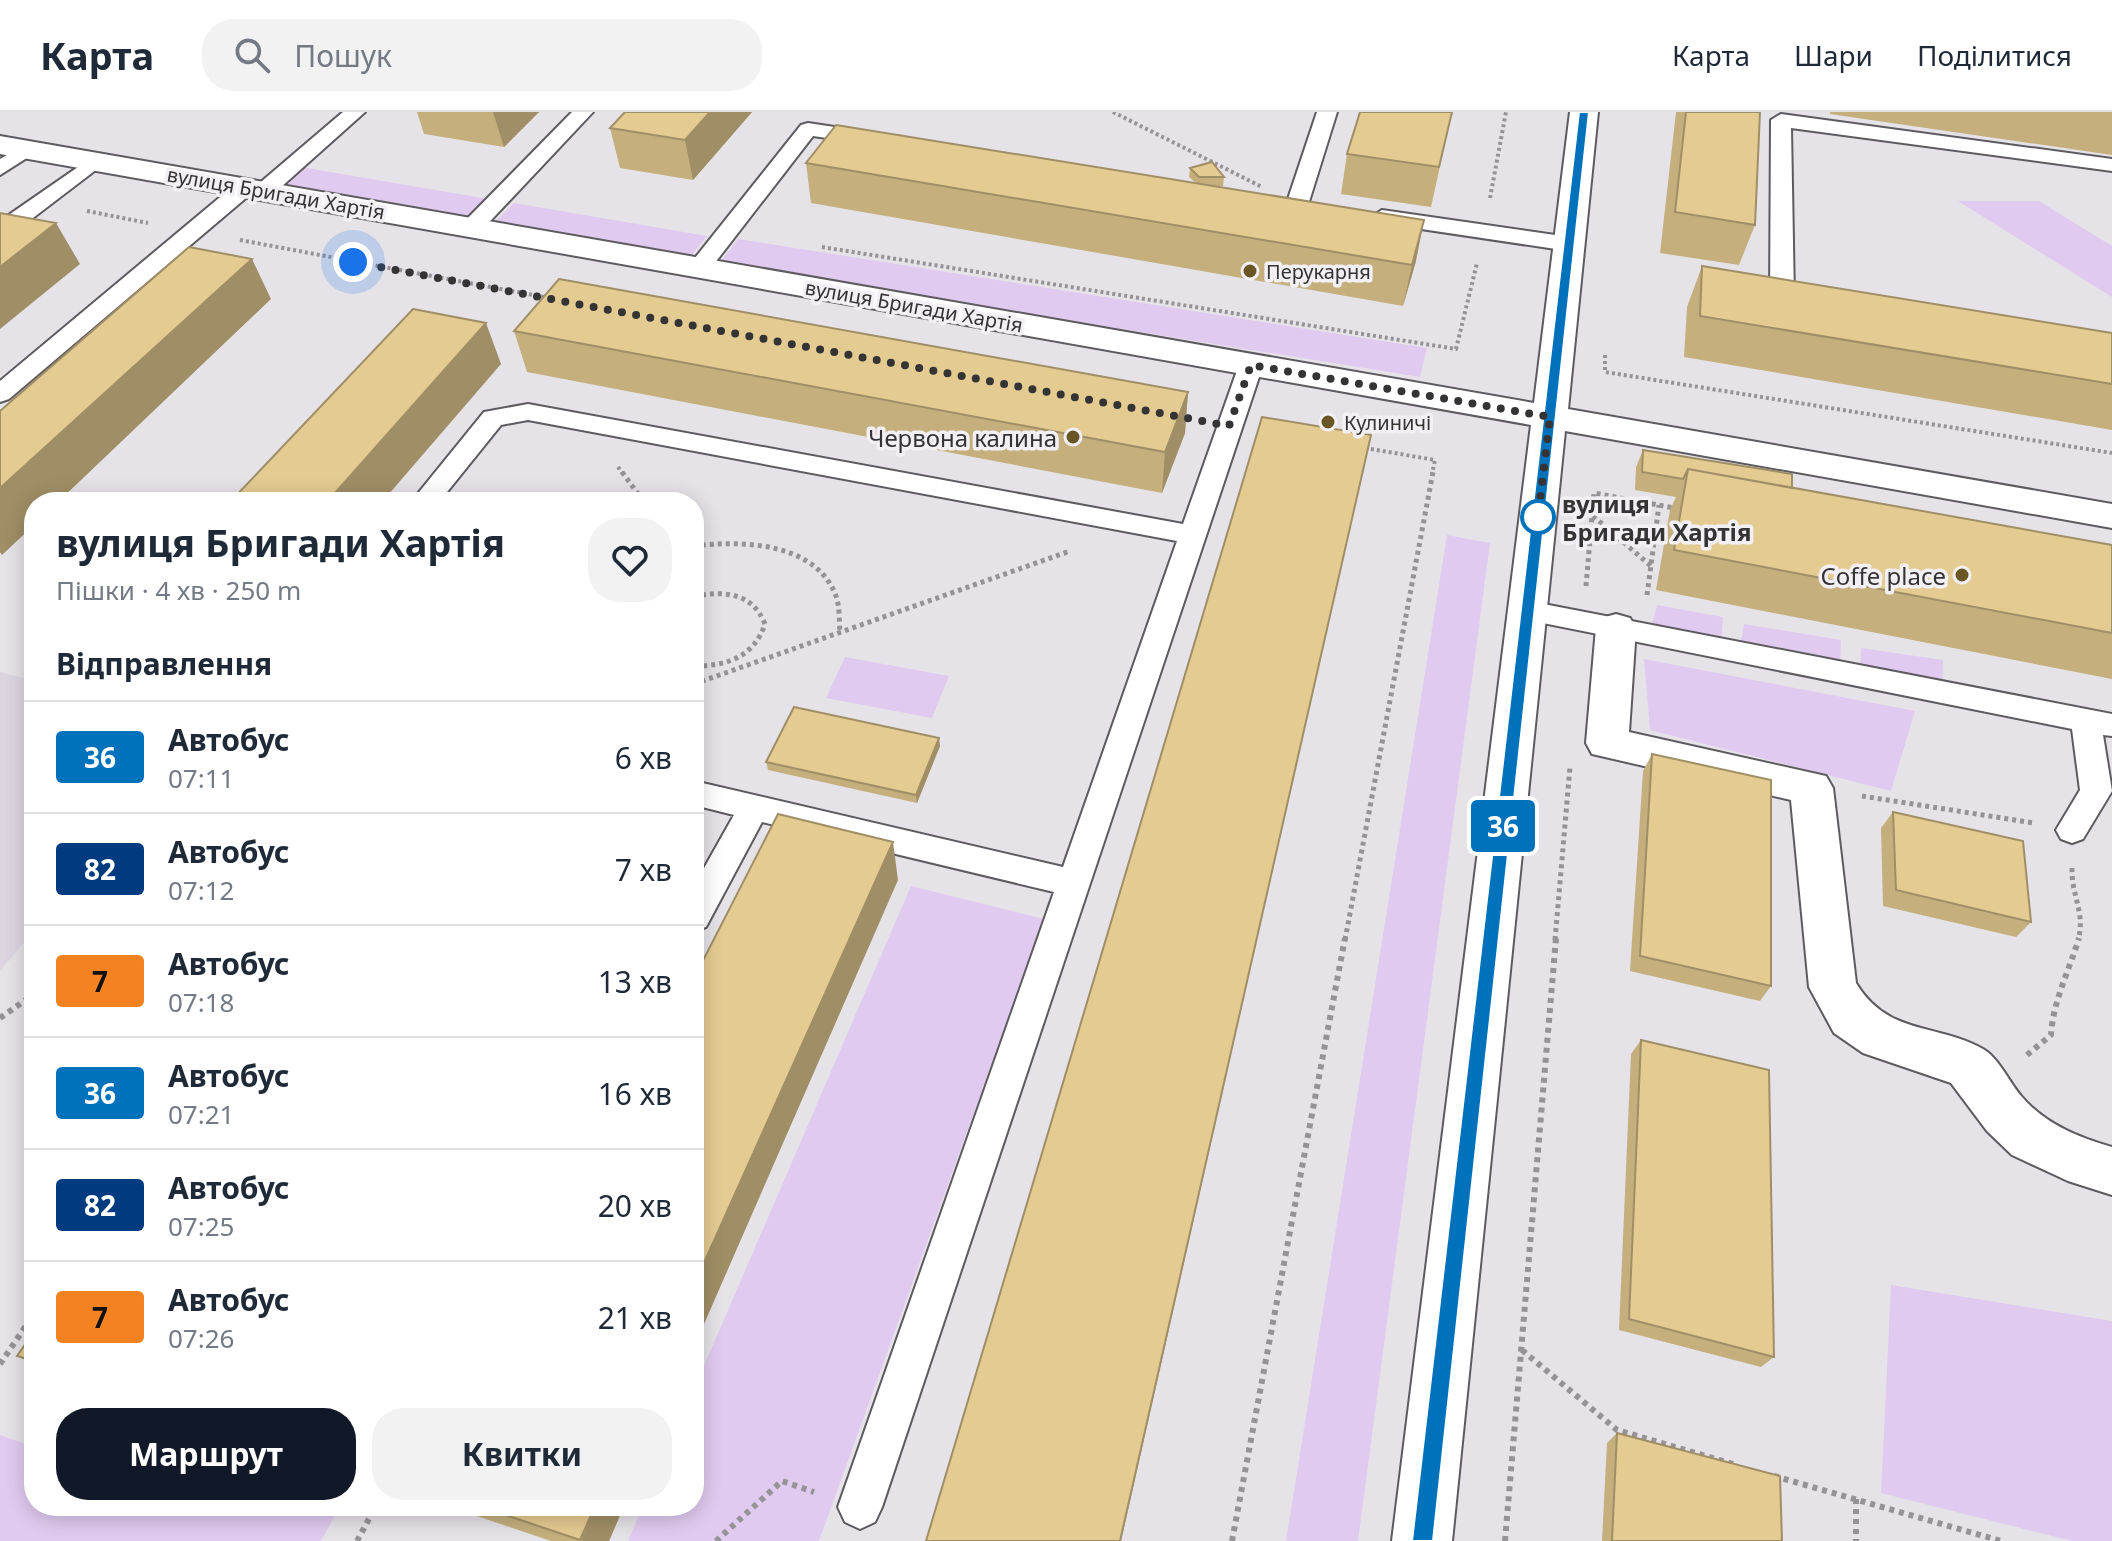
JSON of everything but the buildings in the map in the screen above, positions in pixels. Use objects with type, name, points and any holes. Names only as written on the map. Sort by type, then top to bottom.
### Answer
[{"type":"street","points":[[1422,1541],[1584,112]]},
{"type":"street","name":"вулиця Бригади Хартія","points":[[9,155],[94,162],[2112,516]]},
{"type":"street","points":[[1599,625],[1607,743],[1811,788],[1833,987],[1851,1018],[1880,1038],[1968,1066],[2005,1115],[2030,1138],[2086,1164],[2112,1171]]},
{"type":"lane","points":[[0,394],[197,232],[355,112]]},
{"type":"lane","points":[[471,228],[583,112]]},
{"type":"lane","points":[[1297,204],[1327,112]]},
{"type":"lane","points":[[699,268],[814,120],[903,143]]},
{"type":"lane","points":[[1829,311],[1782,304],[1781,120],[2112,165]]},
{"type":"lane","points":[[0,232],[94,162]]},
{"type":"lane","points":[[1359,214],[1569,244]]},
{"type":"lane","points":[[860,1507],[1251,365]]},
{"type":"lane","points":[[432,492],[493,418],[528,412],[1193,535]]},
{"type":"lane","points":[[1528,611],[2099,722],[2096,791],[2063,836]]},
{"type":"lane","points":[[704,795],[1074,883]]},
{"type":"lane","points":[[704,899],[754,807]]},
{"type":"path","points":[[1113,112],[1297,204]]},
{"type":"path","points":[[41,202],[557,300]]},
{"type":"path","points":[[1605,372],[2112,453]]},
{"type":"path","points":[[1232,1541],[1435,460],[1362,448]]},
{"type":"path","points":[[1599,625],[1592,516],[1594,493],[1675,508]]},
{"type":"path","points":[[1592,516],[1651,566]]},
{"type":"path","points":[[704,681],[1142,526]]},
{"type":"path","points":[[704,544],[726,541],[753,543],[788,552],[814,567],[836,594],[840,633]]},
{"type":"path","points":[[704,595],[727,593],[742,596],[762,612],[765,624],[763,636],[743,657],[728,663],[704,665]]},
{"type":"path","points":[[728,663],[732,671]]},
{"type":"path","points":[[1505,1541],[1571,764]]},
{"type":"path","points":[[1811,788],[2063,836],[2071,892],[2082,913],[2080,934],[2066,980],[2053,1005],[2051,1035],[2025,1058],[1968,1066]]},
{"type":"path","points":[[0,1018],[24,1001]]},
{"type":"path","points":[[0,1364],[24,1329]]},
{"type":"path","points":[[1521,1349],[1617,1430],[1736,1465]]},
{"type":"path","points":[[1766,1474],[2001,1541]]},
{"type":"path","points":[[716,1541],[782,1481],[860,1507]]},
{"type":"path","points":[[1856,1499],[1856,1541]]},
{"type":"path","points":[[357,1541],[371,1516]]},
{"type":"shaded area","points":[[301,167],[488,199],[467,220],[278,188]]},
{"type":"shaded area","points":[[1958,201],[2039,201],[2112,246],[2112,297]]},
{"type":"shaded area","points":[[514,203],[707,236],[689,258],[493,224]]},
{"type":"shaded area","points":[[738,239],[1427,348],[1420,377],[719,264]]},
{"type":"shaded area","points":[[1447,535],[1490,543],[1358,1541],[1286,1541]]},
{"type":"shaded area","points":[[1657,605],[1723,617],[1721,644],[1651,630]]},
{"type":"shaded area","points":[[1744,624],[1841,640],[1840,668],[1740,646]]},
{"type":"shaded area","points":[[1861,648],[1943,660],[1942,687],[1860,671]]},
{"type":"shaded area","points":[[845,657],[949,676],[932,718],[826,698]]},
{"type":"shaded area","points":[[1644,659],[1915,711],[1891,791],[1650,730]]},
{"type":"shaded area","points":[[0,672],[24,678],[24,943],[0,971]]},
{"type":"shaded area","points":[[911,886],[1044,919],[819,1541],[628,1541],[639,1516],[704,1516],[704,1366]]},
{"type":"shaded area","points":[[1891,1285],[2112,1321],[2112,1541],[2072,1541],[1881,1493]]},
{"type":"shaded area","points":[[0,1435],[24,1443],[24,1516],[335,1516],[321,1541],[0,1541]]},
{"type":"bus line","name":"36","points":[[1422,1541],[1584,112]]},
{"type":"place","name":"Перукарня","points":[[1250,271]]},
{"type":"place","name":"Кулиничі","points":[[1328,422]]},
{"type":"place","name":"Червона калина","points":[[1073,437]]},
{"type":"place","name":"вулиця Бригади Хартія","points":[[1538,517]]},
{"type":"place","name":"Coffe place","points":[[1962,575]]},
{"type":"route","points":[[353,262],[1229,426],[1251,365],[1550,417],[1538,517]]}]
